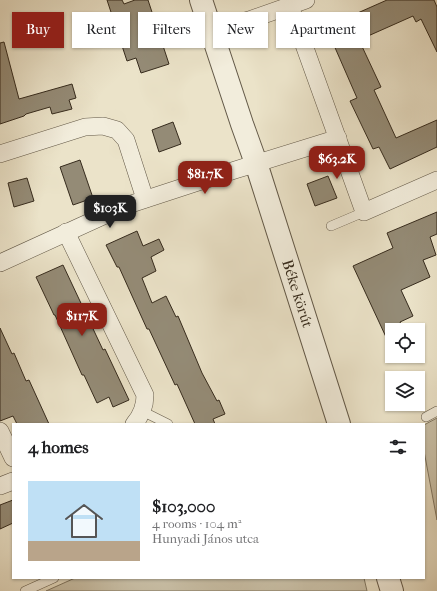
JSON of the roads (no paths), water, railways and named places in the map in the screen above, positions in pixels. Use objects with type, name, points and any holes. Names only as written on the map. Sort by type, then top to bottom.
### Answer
[{"type":"street","name":"Béke körút","points":[[201,0],[256,163],[339,423]]},
{"type":"street","points":[[211,31],[249,20],[306,0]]},
{"type":"street","points":[[290,6],[364,212],[437,180]]},
{"type":"street","points":[[0,154],[85,127],[103,126],[111,128],[117,130],[126,140],[144,200]]},
{"type":"street","points":[[0,263],[124,206],[338,138]]},
{"type":"street","points":[[66,232],[145,395],[145,404],[138,418]]},
{"type":"street","points":[[0,432],[12,456]]},
{"type":"street","points":[[0,486],[12,481]]},
{"type":"street","points":[[388,579],[392,591]]},
{"type":"lane","points":[[331,226],[364,212]]},
{"type":"lane","points":[[426,417],[437,411]]},
{"type":"lane","points":[[138,418],[163,423]]},
{"type":"lane","points":[[25,591],[52,579]]}]
